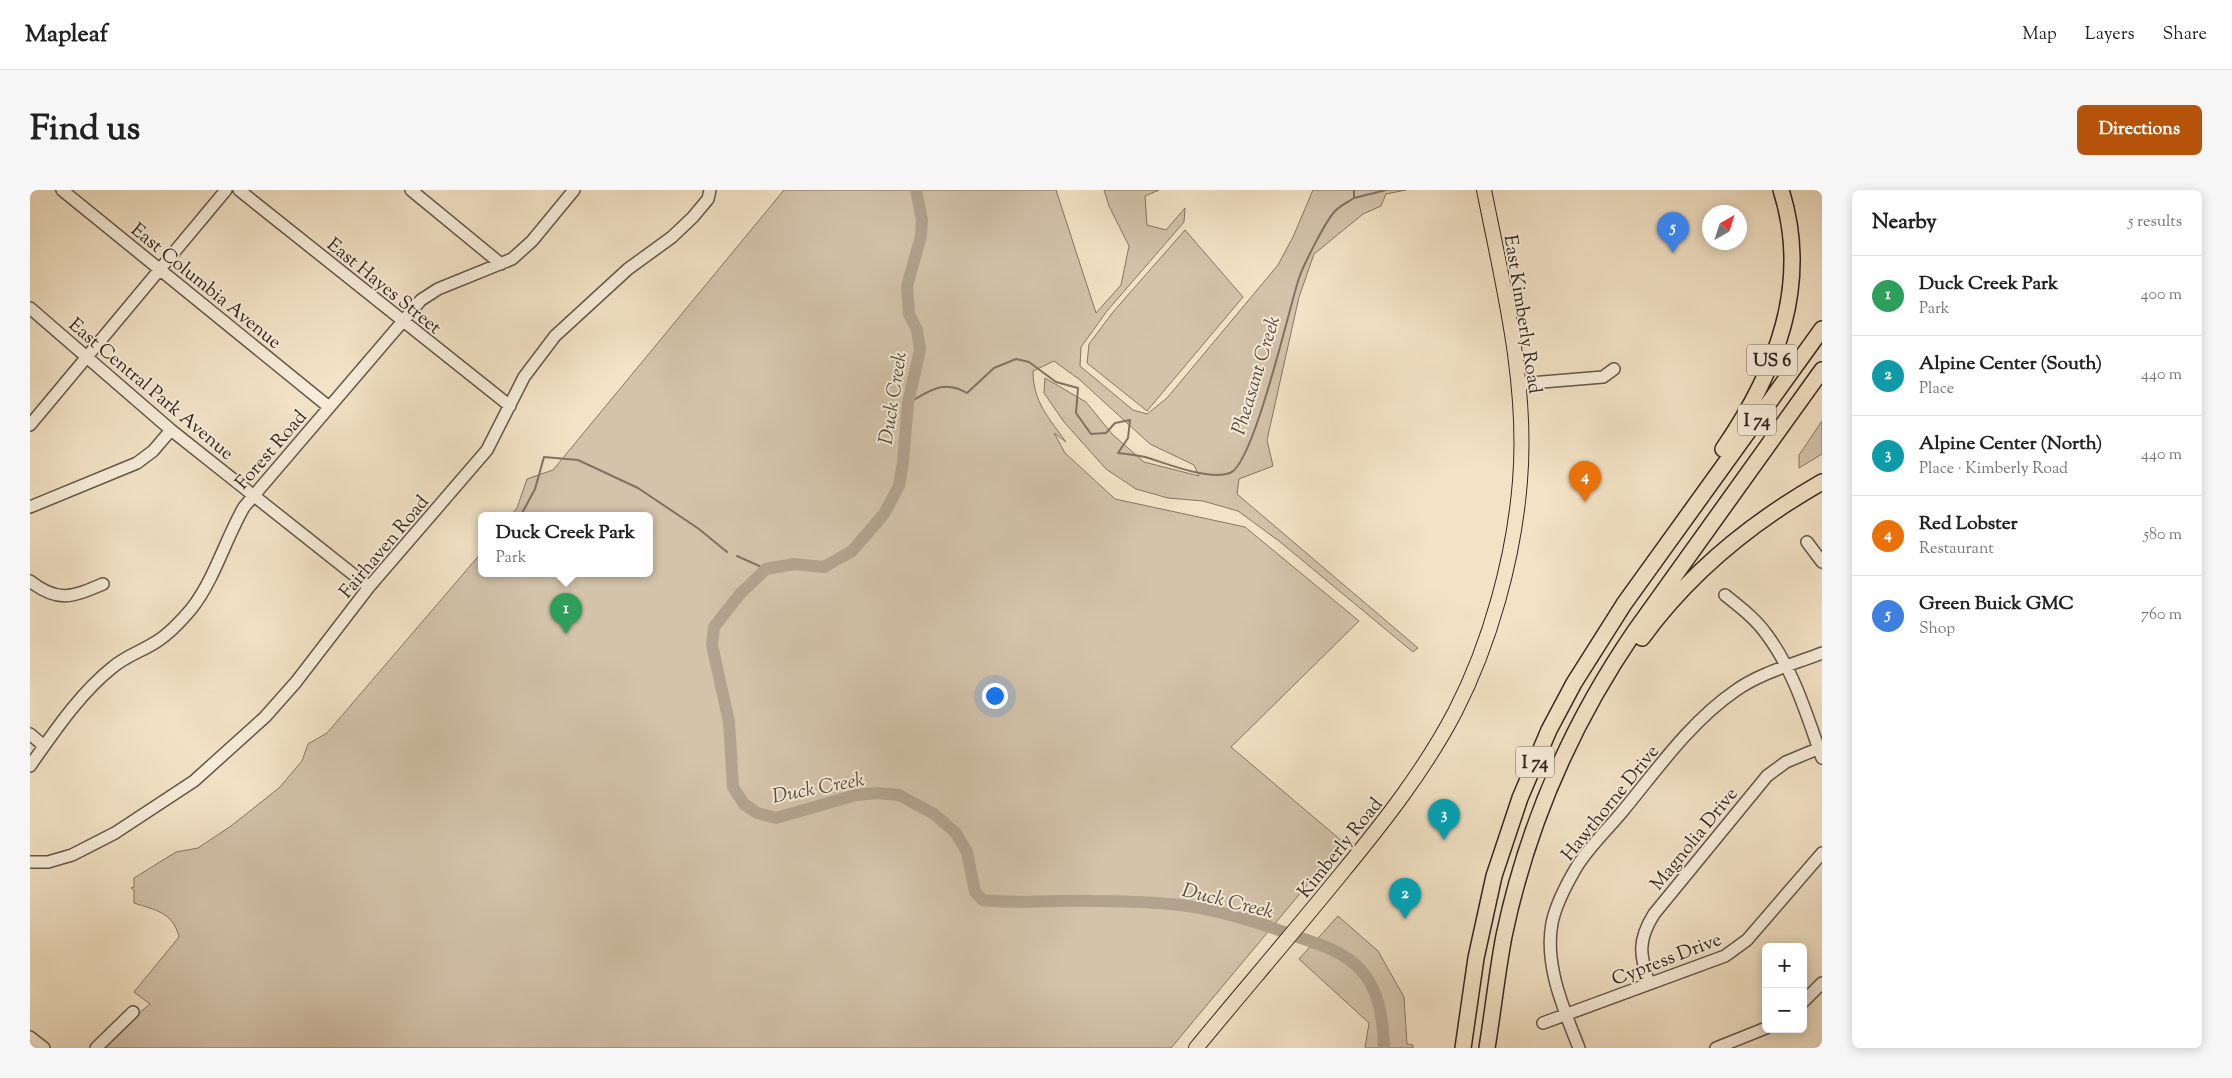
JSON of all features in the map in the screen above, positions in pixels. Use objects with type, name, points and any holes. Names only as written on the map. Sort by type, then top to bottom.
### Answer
[{"type":"highway","name":"US 6","points":[[1691,511],[1695,492],[1756,397],[1774,355],[1784,323],[1791,288],[1792,261],[1787,211],[1781,190]]},
{"type":"highway","name":"I 74","points":[[1463,1048],[1476,958],[1492,886],[1506,835],[1549,730],[1590,656],[1624,604],[1822,329]]},
{"type":"highway","name":"I 74","points":[[1487,1048],[1504,937],[1526,851],[1566,751],[1603,682],[1655,602],[1822,370]]},
{"type":"highway","points":[[1603,682],[1621,666],[1666,608],[1717,555],[1760,521],[1822,482]]},
{"type":"main road","name":"East Kimberly Road","points":[[1444,732],[1458,704],[1487,632],[1499,596],[1520,481],[1518,384],[1509,319],[1484,190]]},
{"type":"main road","name":"Kimberly Road","points":[[1196,1048],[1274,956],[1400,800],[1444,732]]},
{"type":"street","name":"East Columbia Avenue","points":[[62,190],[329,406]]},
{"type":"street","points":[[30,425],[226,190]]},
{"type":"street","name":"East Hayes Street","points":[[239,190],[510,406]]},
{"type":"street","points":[[411,190],[501,264]]},
{"type":"street","name":"Forest Road","points":[[30,766],[80,700],[104,674],[128,656],[156,642],[192,608],[219,562],[237,520],[253,495],[421,300],[438,289],[512,259],[532,241],[574,190]]},
{"type":"street","name":"Fairhaven Road","points":[[30,862],[48,862],[72,855],[115,833],[200,776],[265,717],[296,682],[369,587],[487,450],[524,377],[555,336],[628,269],[672,237],[708,199],[710,190]]},
{"type":"street","name":"East Central Park Avenue","points":[[30,308],[87,355],[171,430],[369,587]]},
{"type":"street","points":[[1518,384],[1603,377],[1614,369]]},
{"type":"street","points":[[30,507],[137,463],[153,451],[171,430]]},
{"type":"street","points":[[1807,542],[1822,562]]},
{"type":"street","points":[[30,581],[47,594],[57,596],[86,591],[103,584]]},
{"type":"street","points":[[1725,595],[1755,621],[1767,635],[1787,667],[1821,751]]},
{"type":"street","name":"Hawthorne Drive","points":[[1578,1048],[1566,1015],[1551,960],[1552,924],[1562,893],[1577,866],[1682,741],[1736,690],[1822,653]]},
{"type":"street","points":[[30,734],[44,746]]},
{"type":"street","name":"Magnolia Drive","points":[[1649,984],[1642,961],[1641,944],[1645,928],[1654,914],[1767,776],[1786,762],[1821,751]]},
{"type":"street","name":"Cypress Drive","points":[[1543,1023],[1725,956],[1740,946],[1822,853]]},
{"type":"street","points":[[1807,998],[1822,983]]},
{"type":"street","points":[[96,1048],[133,1012]]},
{"type":"street","points":[[1716,1048],[1762,1030]]},
{"type":"street","points":[[30,1037],[44,1048]]},
{"type":"shaded area","points":[[784,190],[1056,190],[1096,313],[1121,285],[1129,246],[1109,206],[1104,190],[1159,190],[1145,196],[1147,225],[1166,230],[1185,208],[1184,222],[1107,311],[1081,347],[1080,366],[1133,410],[1147,414],[1167,398],[1278,265],[1293,237],[1313,190],[1406,190],[1386,194],[1381,206],[1363,214],[1314,254],[1299,297],[1267,440],[1273,466],[1239,479],[1237,494],[1418,648],[1413,652],[1279,541],[1238,511],[1203,501],[1168,498],[1136,489],[1106,469],[1064,422],[1044,393],[1045,378],[1086,402],[1112,434],[1144,462],[1199,476],[1194,465],[1150,444],[1080,380],[1054,361],[1033,371],[1039,401],[1066,442],[1054,433],[1065,453],[1115,499],[1245,527],[1359,621],[1231,747],[1343,842],[1171,1048],[101,1048],[150,1004],[134,992],[179,937],[168,917],[156,910],[134,903],[134,890],[131,888],[134,887],[134,878],[176,852],[198,848],[231,826],[279,788],[302,761],[308,744],[327,733],[478,557],[478,577],[653,577],[653,512],[514,512],[517,508],[527,479],[553,470]]},
{"type":"shaded area","points":[[1185,230],[1243,297],[1147,411],[1087,363],[1089,344],[1113,312]]},
{"type":"shaded area","points":[[1822,421],[1822,454],[1799,468],[1799,455]]},
{"type":"shaded area","points":[[1338,916],[1378,951],[1404,997],[1407,1044],[1413,1045],[1413,1048],[1365,1048],[1369,1023],[1299,959]]},
{"type":"waterway","name":"Duck Creek","points":[[916,190],[922,220],[921,236],[907,286],[909,314],[917,330],[920,350],[908,403],[899,486],[884,514],[852,551],[824,567],[794,564],[766,569],[740,594],[714,627],[712,645],[729,722],[733,787],[744,804],[757,813],[776,818],[856,795],[878,793],[899,795],[934,814],[956,833],[967,852],[975,892],[983,900],[1010,902],[1126,901],[1180,905],[1240,918],[1323,946],[1347,958],[1367,978],[1379,1007],[1383,1027],[1384,1048]]},
{"type":"waterway","name":"Pheasant Creek","points":[[908,403],[937,388],[951,387],[967,393],[994,368],[1016,359],[1029,362],[1056,382],[1078,388],[1076,413],[1091,434],[1106,433],[1115,423],[1130,420],[1128,438],[1118,453],[1145,457],[1175,467],[1210,475],[1230,473],[1239,463],[1250,443],[1260,415],[1299,278],[1326,224],[1337,209],[1354,198],[1354,190]]},
{"type":"waterway","points":[[1354,198],[1386,190]]},
{"type":"waterway","points":[[523,512],[535,489],[544,457],[578,460],[638,488],[699,529],[727,552]]},
{"type":"waterway","points":[[737,556],[766,569]]},
{"type":"place","name":"Green Buick GMC","points":[[1673,253]]},
{"type":"place","name":"Red Lobster","points":[[1585,502]]},
{"type":"place","name":"Duck Creek Park","points":[[566,634]]},
{"type":"place","name":"Alpine Center (North)","points":[[1444,840]]},
{"type":"place","name":"Alpine Center (South)","points":[[1405,919]]}]
